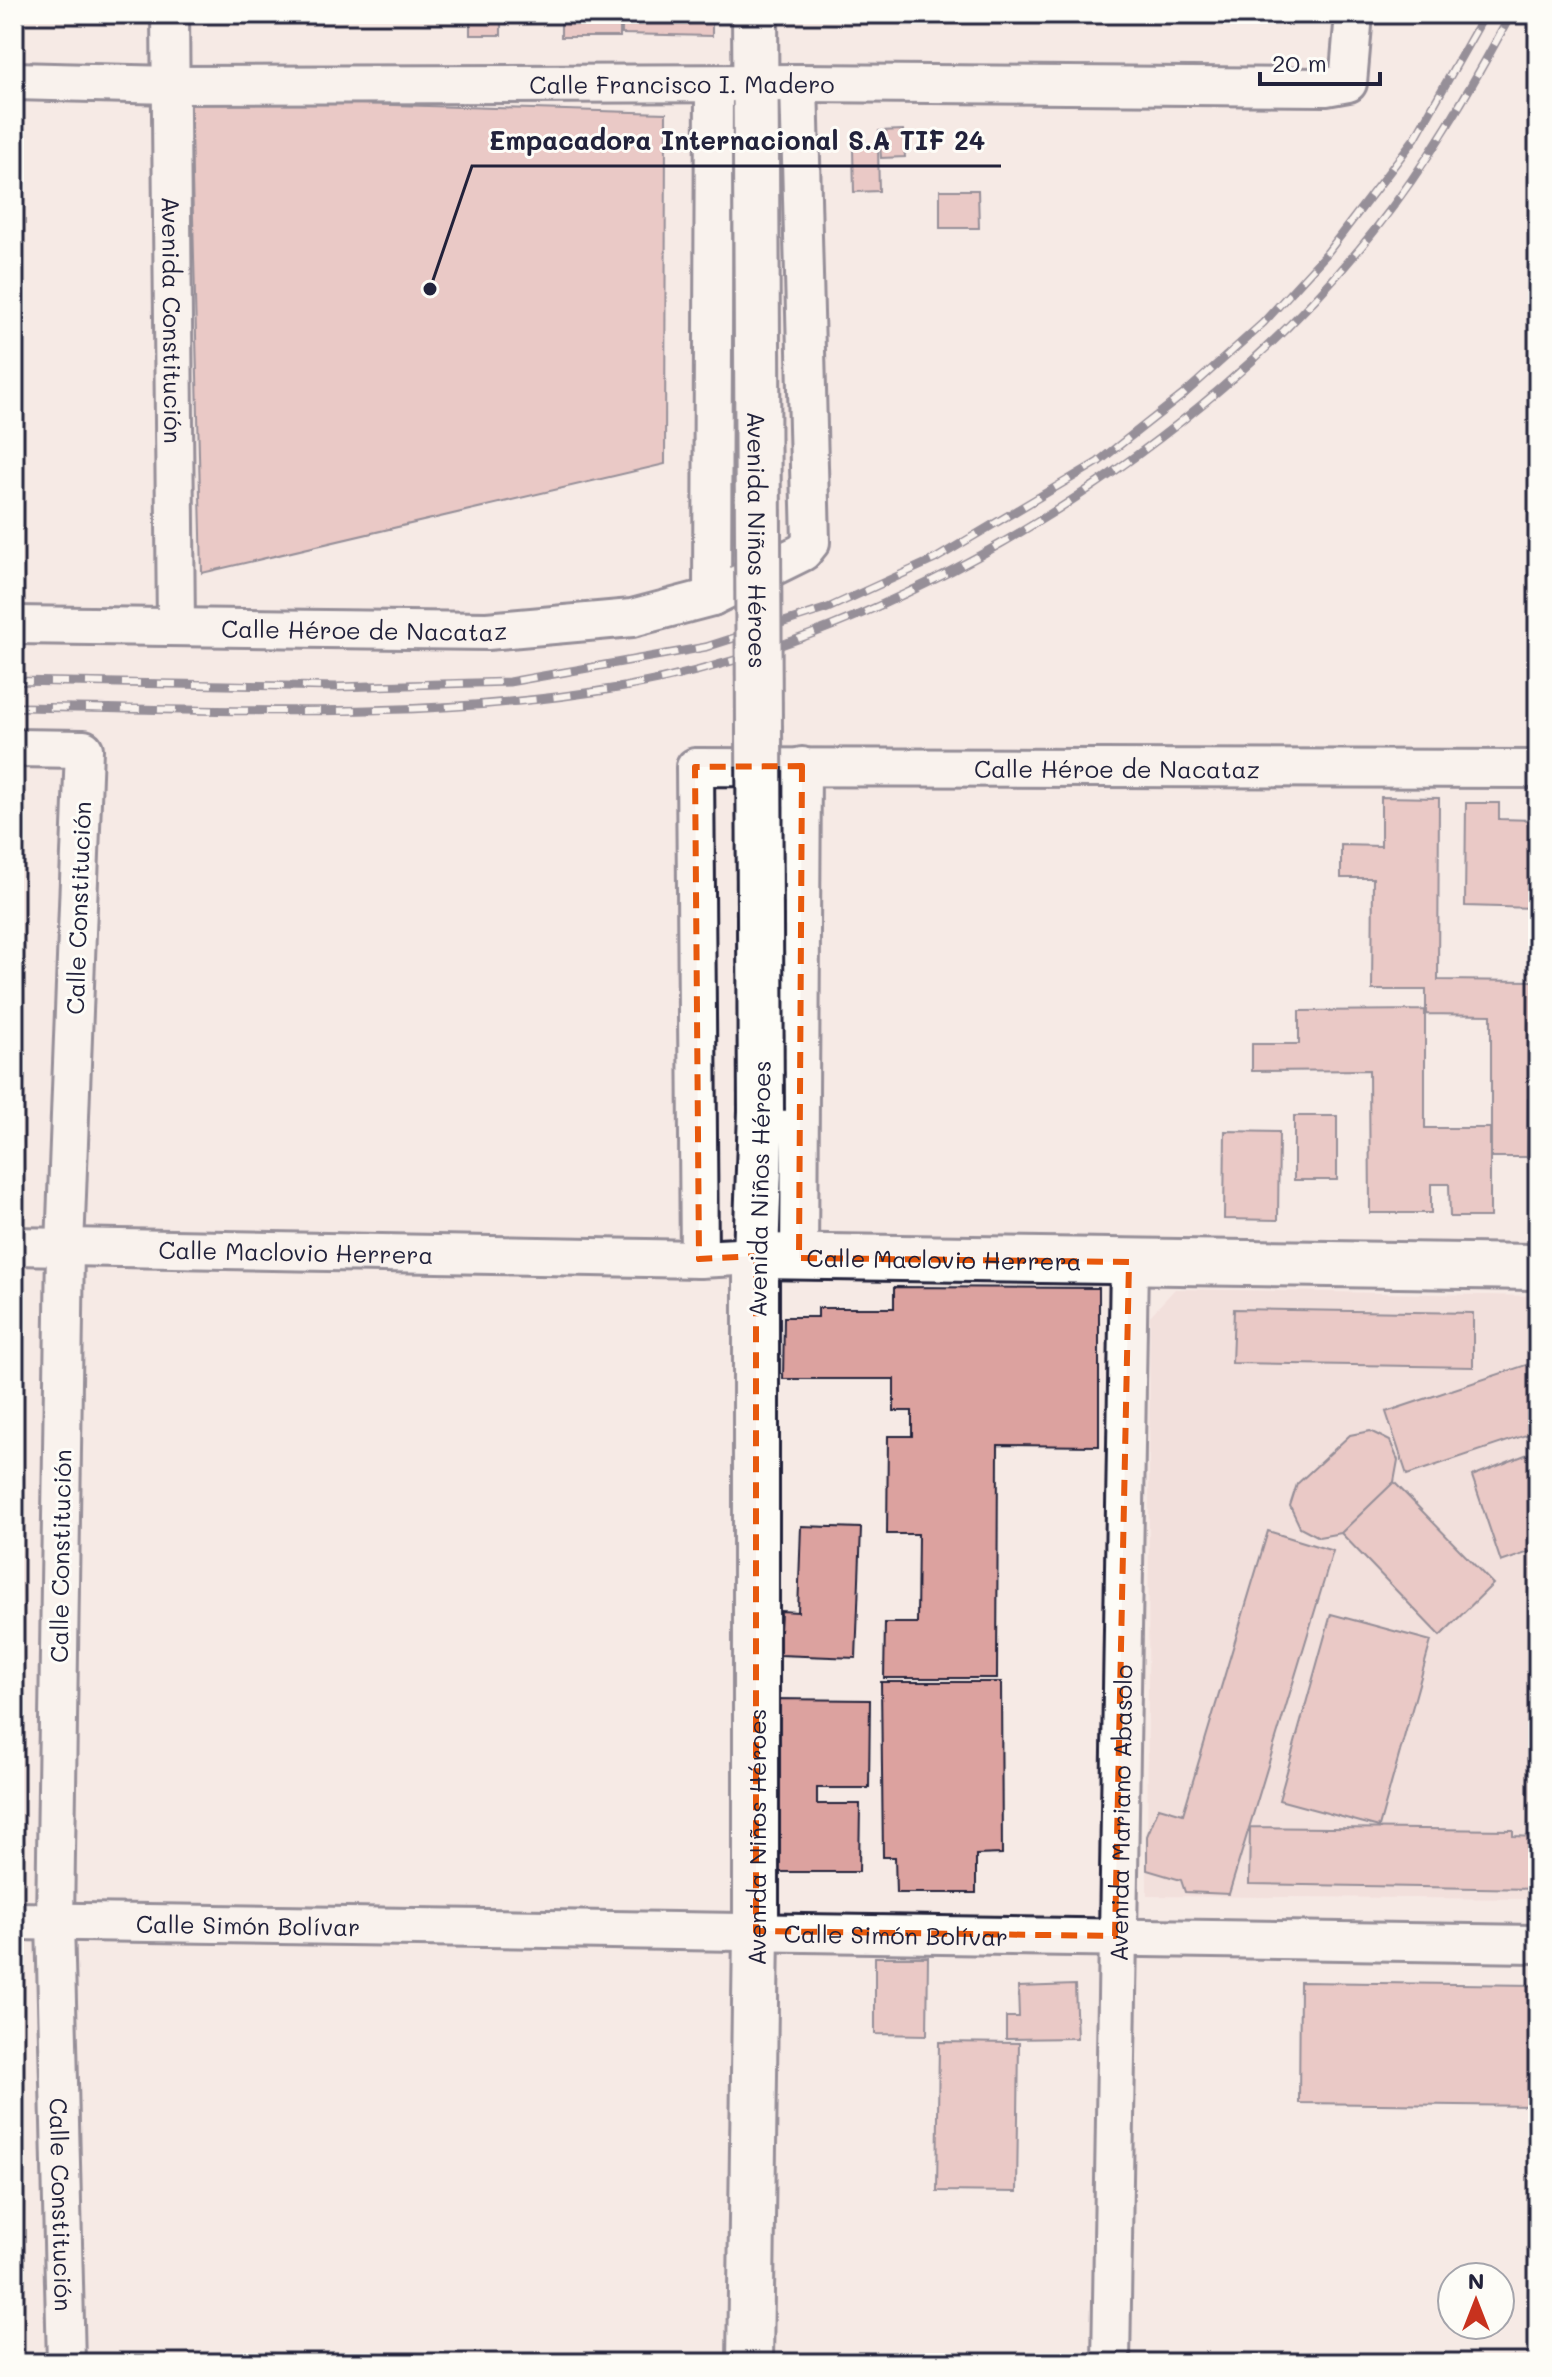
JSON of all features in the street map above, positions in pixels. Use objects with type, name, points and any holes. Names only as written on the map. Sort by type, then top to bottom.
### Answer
[{"type":"street","name":"Avenida Constitución","points":[[170,14],[176,626]]},
{"type":"street","name":"Avenida Niños Héroes","points":[[750,2363],[756,1931],[756,1256],[761,1111],[756,154],[734,84],[755,14]]},
{"type":"street","name":"Calle Francisco I. Madero","points":[[14,81],[171,85],[799,83],[1310,87],[1348,83],[1354,14]]},
{"type":"street","name":"Calle Héroe de Nacataz","points":[[14,625],[487,631],[632,618],[712,597],[803,552],[811,542],[799,83]]},
{"type":"street","points":[[712,597],[734,84]]},
{"type":"street","name":"Calle Constitución","points":[[14,748],[84,749],[65,1247],[55,1922],[66,2363]]},
{"type":"street","points":[[799,1258],[802,766]]},
{"type":"street","name":"Calle Héroe de Nacataz","points":[[699,1259],[695,767],[1538,769]]},
{"type":"street","name":"Calle Maclovio Herrera","points":[[14,1246],[699,1259],[756,1256],[1538,1267]]},
{"type":"street","name":"Avenida Mariano Abasolo","points":[[1111,2363],[1115,1936],[1129,1262]]},
{"type":"street","name":"Calle Simón Bolívar","points":[[14,1921],[1538,1944]]},
{"type":"highlighted area","points":[[802,766],[799,1258],[1129,1262],[1115,1936],[756,1931],[756,1256],[699,1259],[695,767]]},
{"type":"shaded area","points":[[1175,1289],[1538,1296],[1538,1899],[1147,1896],[1150,1316]]},
{"type":"building","points":[[470,14],[501,14],[501,35],[470,35]]},
{"type":"building","points":[[561,14],[620,14],[620,37],[561,37]]},
{"type":"building","points":[[622,14],[712,14],[712,36],[622,34]]},
{"type":"building","points":[[190,99],[666,113],[665,464],[202,573]]},
{"type":"building","points":[[903,130],[905,157],[881,158],[879,131]]},
{"type":"building","points":[[878,147],[879,191],[854,192],[853,148]]},
{"type":"building","points":[[940,190],[978,190],[979,228],[940,228]]},
{"type":"building","points":[[1381,797],[1439,798],[1438,980],[1534,981],[1533,1016],[1538,1016],[1538,1099],[1528,1099],[1527,1157],[1491,1157],[1491,1015],[1426,1014],[1426,990],[1372,990],[1373,878],[1341,878],[1341,845],[1381,846]]},
{"type":"building","points":[[1466,803],[1499,803],[1499,819],[1538,820],[1537,908],[1465,906]]},
{"type":"building","points":[[1425,1010],[1425,1128],[1490,1128],[1490,1217],[1450,1217],[1449,1184],[1431,1184],[1431,1213],[1370,1213],[1369,1070],[1252,1071],[1252,1044],[1299,1044],[1299,1011]]},
{"type":"building","points":[[1294,1116],[1337,1116],[1337,1180],[1294,1180]]},
{"type":"building","points":[[1225,1131],[1279,1132],[1278,1220],[1224,1219]]},
{"type":"building","points":[[894,1287],[1099,1288],[1099,1446],[998,1445],[997,1678],[884,1678],[885,1623],[917,1623],[918,1534],[887,1534],[888,1436],[912,1436],[912,1411],[894,1411],[894,1379],[783,1379],[784,1317],[818,1317],[818,1308],[894,1308]]},
{"type":"building","points":[[1234,1309],[1473,1313],[1473,1367],[1232,1363]]},
{"type":"building","points":[[1538,1361],[1538,1431],[1407,1475],[1386,1412]]},
{"type":"building","points":[[1370,1431],[1390,1441],[1398,1460],[1394,1482],[1341,1533],[1319,1537],[1300,1527],[1290,1506],[1297,1484],[1350,1435]]},
{"type":"building","points":[[1538,1450],[1538,1549],[1501,1562],[1472,1476]]},
{"type":"building","points":[[1394,1482],[1493,1584],[1440,1636],[1341,1533]]},
{"type":"building","points":[[801,1526],[861,1528],[856,1658],[779,1655],[781,1611],[798,1612]]},
{"type":"building","points":[[1268,1531],[1333,1551],[1229,1894],[1185,1892],[1181,1880],[1147,1870],[1147,1836],[1159,1807],[1183,1814]]},
{"type":"building","points":[[1331,1614],[1431,1641],[1379,1827],[1279,1800]]},
{"type":"building","points":[[881,1682],[1001,1682],[1002,1854],[976,1855],[976,1893],[896,1893],[895,1857],[883,1857]]},
{"type":"building","points":[[773,1699],[870,1700],[869,1788],[817,1788],[817,1804],[860,1804],[859,1872],[771,1872]]},
{"type":"building","points":[[1250,1827],[1513,1830],[1513,1836],[1538,1837],[1538,1889],[1249,1884]]},
{"type":"building","points":[[875,1957],[928,1957],[927,2035],[875,2034]]},
{"type":"building","points":[[1300,1982],[1538,1985],[1538,2106],[1299,2103]]},
{"type":"building","points":[[1075,1985],[1077,2038],[1006,2039],[1006,2017],[1019,2017],[1018,1987]]},
{"type":"building","points":[[939,2042],[1019,2043],[1017,2192],[937,2191]]},
{"type":"railway","points":[[14,681],[337,687],[509,682],[706,647],[828,608],[935,559],[1098,462],[1184,394],[1263,323],[1327,253],[1415,138],[1485,14]]},
{"type":"railway","points":[[14,707],[320,711],[472,705],[548,698],[624,687],[728,662],[833,626],[936,578],[1037,522],[1133,458],[1223,387],[1304,311],[1374,231],[1430,152],[1511,14]]},
{"type":"place","name":"Empacadora Internacional S.A TIF 24","points":[[430,289]]}]
